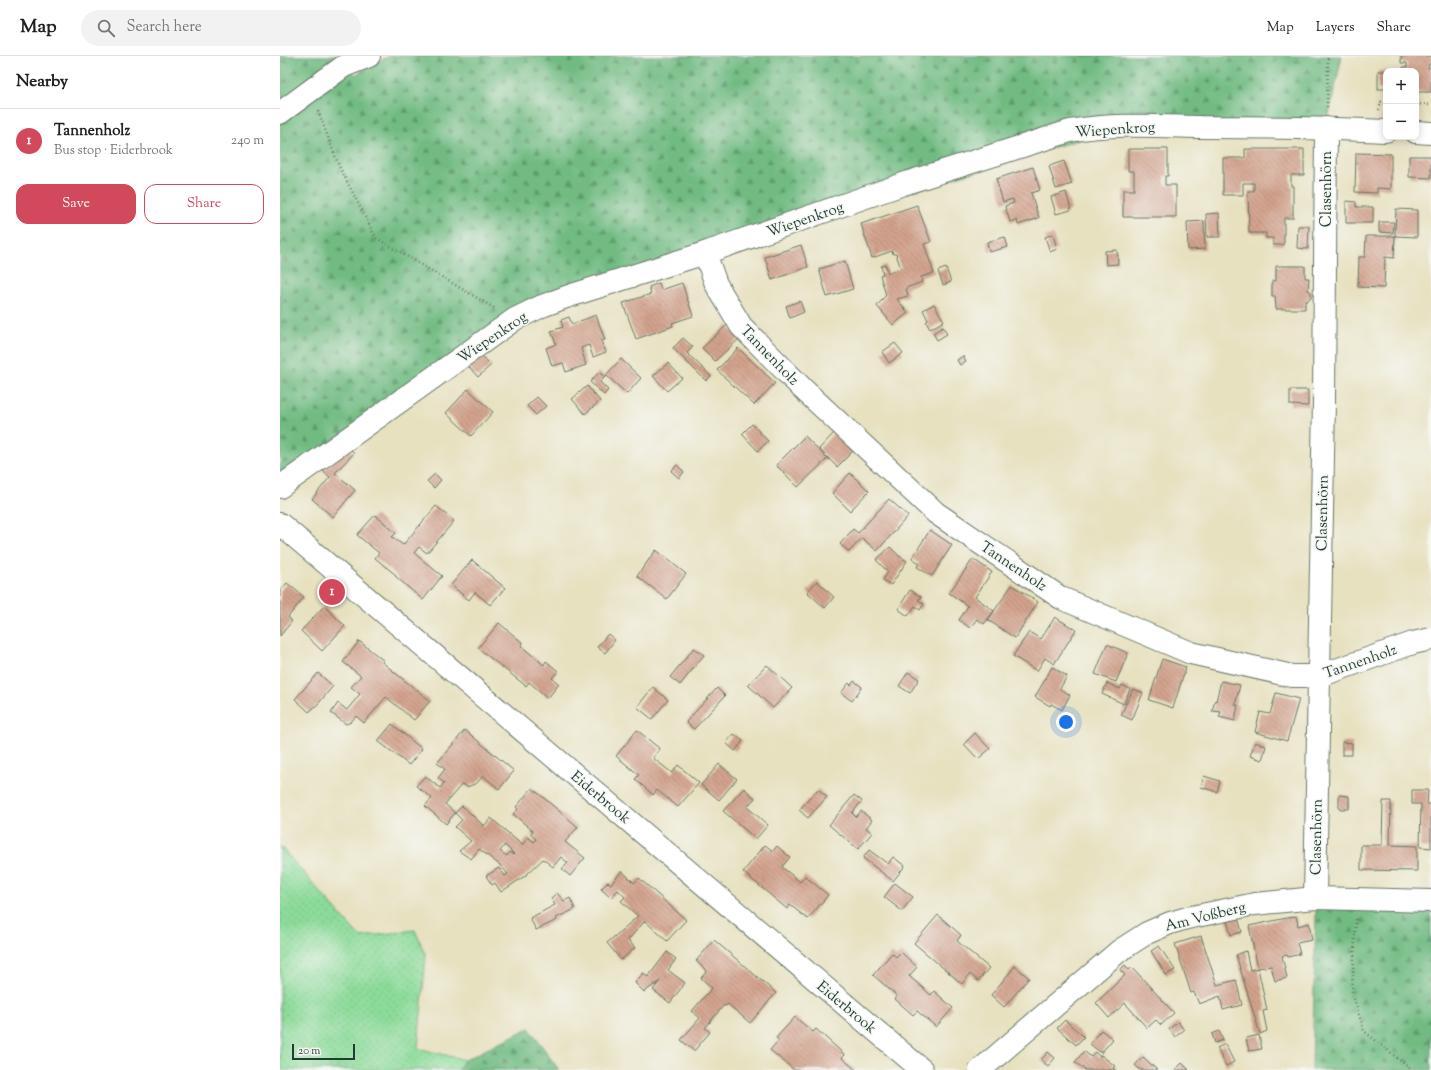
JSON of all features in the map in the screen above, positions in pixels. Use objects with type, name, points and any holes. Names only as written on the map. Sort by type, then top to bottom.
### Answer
[{"type":"street","points":[[280,113],[310,90],[342,61],[369,56]]},
{"type":"street","name":"Wiepenkrog","points":[[280,487],[515,319],[542,306],[566,297],[705,253],[909,182],[1086,128],[1124,126],[1326,128],[1383,131]]},
{"type":"street","name":"Clasenhörn","points":[[1315,898],[1324,393],[1326,128]]},
{"type":"street","points":[[1419,132],[1431,133]]},
{"type":"street","name":"Tannenholz","points":[[705,253],[716,284],[741,326],[803,389],[936,513],[1061,598],[1191,654],[1292,676],[1319,676],[1413,643],[1431,639]]},
{"type":"street","name":"Eiderbrook","points":[[280,524],[922,1070]]},
{"type":"street","name":"Am Voßberg","points":[[980,1070],[1119,951],[1147,933],[1170,923],[1255,904],[1315,898],[1431,901]]},
{"type":"path","points":[[1326,128],[1328,56]]},
{"type":"path","points":[[310,90],[339,166],[376,238],[442,278],[515,319]]},
{"type":"path","points":[[1419,104],[1431,105]]},
{"type":"path","points":[[1356,899],[1352,992],[1362,1024],[1364,1030],[1412,1070]]},
{"type":"green space","points":[[280,56],[342,56],[355,75],[389,56],[1342,56],[1326,128],[1124,126],[566,297],[280,472]]},
{"type":"green space","points":[[280,846],[360,937],[415,930],[426,955],[418,1048],[465,1060],[458,1070],[280,1070]]},
{"type":"green space","points":[[1316,908],[1431,910],[1431,1070],[1312,1070]]},
{"type":"green space","points":[[529,1028],[559,1070],[458,1070],[465,1060]]},
{"type":"building","points":[[1401,56],[1431,56],[1431,64],[1429,64],[1428,68],[1431,68],[1431,92],[1419,92],[1419,68],[1403,68],[1407,67],[1407,63],[1401,63]]},
{"type":"building","points":[[1378,71],[1383,71],[1383,89],[1378,89]]},
{"type":"building","points":[[1128,149],[1168,149],[1168,176],[1165,176],[1165,185],[1176,185],[1176,217],[1123,217],[1123,190],[1134,190],[1134,171],[1128,171]]},
{"type":"building","points":[[1245,149],[1304,149],[1304,175],[1291,175],[1291,186],[1293,186],[1293,218],[1284,218],[1284,243],[1282,245],[1273,245],[1273,238],[1266,238],[1266,233],[1249,233],[1248,191],[1254,191],[1254,183],[1243,183],[1243,195],[1223,195],[1223,158],[1245,158]]},
{"type":"building","points":[[1356,153],[1391,154],[1391,189],[1377,188],[1377,193],[1355,192]]},
{"type":"building","points":[[1409,156],[1431,156],[1431,178],[1409,177]]},
{"type":"building","points":[[1064,161],[1072,184],[1056,189],[1049,166]]},
{"type":"building","points":[[1033,167],[1040,190],[1031,193],[1039,218],[1018,225],[1017,220],[1010,222],[1005,206],[1014,203],[1013,199],[1003,202],[996,179]]},
{"type":"building","points":[[1066,192],[1071,210],[1056,214],[1051,197]]},
{"type":"building","points":[[1346,201],[1356,202],[1356,207],[1373,207],[1373,223],[1346,223]]},
{"type":"building","points":[[917,205],[931,242],[924,244],[934,273],[921,277],[922,282],[906,288],[908,296],[897,299],[908,313],[893,325],[877,306],[886,295],[880,275],[883,274],[881,266],[886,265],[888,273],[901,269],[896,254],[893,254],[892,251],[872,258],[861,224]]},
{"type":"building","points":[[1396,209],[1417,210],[1417,237],[1395,236]]},
{"type":"building","points":[[1219,213],[1220,237],[1207,237],[1206,214]]},
{"type":"building","points":[[1204,221],[1205,249],[1188,250],[1187,222]]},
{"type":"building","points":[[1379,222],[1394,222],[1393,233],[1379,232]]},
{"type":"building","points":[[1298,226],[1309,226],[1308,249],[1297,248]]},
{"type":"building","points":[[1053,234],[1057,249],[1050,252],[1045,237]]},
{"type":"building","points":[[1366,236],[1395,236],[1394,258],[1385,257],[1384,288],[1358,287],[1359,257],[1365,257]]},
{"type":"building","points":[[1005,237],[1008,247],[989,252],[987,242]]},
{"type":"building","points":[[801,245],[808,267],[772,280],[765,257]]},
{"type":"building","points":[[1117,250],[1118,264],[1106,265],[1105,251]]},
{"type":"building","points":[[845,261],[853,289],[827,297],[819,269]]},
{"type":"building","points":[[1276,266],[1305,266],[1305,278],[1309,278],[1308,290],[1311,292],[1311,297],[1305,301],[1305,309],[1276,309],[1275,296],[1272,296],[1272,281],[1276,281]]},
{"type":"building","points":[[946,268],[951,282],[943,285],[938,271]]},
{"type":"building","points":[[659,283],[661,290],[682,283],[693,316],[672,323],[673,326],[636,339],[623,303],[651,294],[649,287]]},
{"type":"building","points":[[800,301],[804,312],[790,318],[786,306]]},
{"type":"building","points":[[934,304],[944,321],[930,329],[926,322],[928,320],[923,310]]},
{"type":"building","points":[[596,315],[605,340],[601,341],[606,352],[593,357],[589,345],[581,348],[586,365],[566,372],[563,363],[552,366],[546,348],[556,344],[551,331],[563,327],[561,320],[569,317],[572,324]]},
{"type":"building","points":[[727,325],[740,338],[715,361],[702,348]]},
{"type":"building","points":[[943,327],[947,334],[937,340],[933,333]]},
{"type":"building","points":[[683,338],[693,347],[687,353],[711,376],[706,381],[673,348]]},
{"type":"building","points":[[895,343],[903,353],[889,363],[882,352]]},
{"type":"building","points":[[738,348],[775,383],[754,405],[717,370]]},
{"type":"building","points":[[480,354],[491,365],[478,377],[468,366]]},
{"type":"building","points":[[963,356],[966,361],[960,365],[957,360]]},
{"type":"building","points":[[621,359],[641,378],[627,394],[606,375]]},
{"type":"building","points":[[668,363],[682,378],[667,391],[653,376]]},
{"type":"building","points":[[599,372],[605,377],[600,382],[608,390],[604,395],[590,382]]},
{"type":"building","points":[[587,386],[600,401],[585,414],[572,399]]},
{"type":"building","points":[[468,389],[493,412],[471,436],[446,413]]},
{"type":"building","points":[[1290,390],[1308,390],[1308,406],[1290,405]]},
{"type":"building","points":[[537,397],[546,406],[536,415],[527,406]]},
{"type":"building","points":[[752,424],[768,441],[758,451],[742,434]]},
{"type":"building","points":[[834,433],[853,451],[837,467],[819,449]]},
{"type":"building","points":[[805,436],[827,459],[798,487],[776,465]]},
{"type":"building","points":[[349,448],[354,453],[335,473],[355,490],[333,517],[312,499],[330,477],[323,471]]},
{"type":"building","points":[[677,465],[684,472],[679,478],[671,471]]},
{"type":"building","points":[[850,473],[869,491],[850,511],[832,493]]},
{"type":"building","points":[[435,474],[441,480],[434,488],[427,481]]},
{"type":"building","points":[[889,499],[908,516],[877,551],[862,538],[849,552],[840,544],[853,529],[858,533]]},
{"type":"building","points":[[436,506],[454,521],[427,553],[419,547],[414,553],[442,576],[423,600],[375,558],[379,553],[357,535],[375,515],[396,533],[392,537],[403,545]]},
{"type":"building","points":[[930,530],[952,545],[932,576],[917,567],[919,563],[912,558]]},
{"type":"building","points":[[890,547],[899,556],[907,561],[891,585],[883,580],[888,572],[876,560]]},
{"type":"building","points":[[656,550],[686,574],[667,599],[637,576]]},
{"type":"building","points":[[973,559],[992,572],[975,597],[994,611],[984,624],[977,619],[970,628],[959,620],[968,606],[949,593]]},
{"type":"building","points":[[472,560],[505,588],[490,605],[475,592],[469,600],[451,585]]},
{"type":"building","points":[[817,581],[834,597],[825,608],[807,592]]},
{"type":"building","points":[[287,583],[304,597],[288,617],[292,621],[280,636],[280,591]]},
{"type":"building","points":[[1012,585],[1038,602],[1015,638],[988,620]]},
{"type":"building","points":[[910,590],[921,597],[918,600],[924,604],[920,610],[915,606],[908,616],[898,609]]},
{"type":"building","points":[[324,606],[345,626],[322,651],[301,631]]},
{"type":"building","points":[[1055,617],[1076,630],[1054,664],[1045,658],[1037,671],[1013,656],[1029,632],[1041,639]]},
{"type":"building","points":[[499,623],[523,643],[521,646],[544,665],[546,661],[558,671],[552,678],[559,684],[548,698],[529,682],[526,686],[478,648]]},
{"type":"building","points":[[608,634],[615,640],[605,653],[597,647]]},
{"type":"building","points":[[359,641],[430,701],[414,720],[386,697],[364,723],[356,716],[351,722],[346,724],[331,713],[338,703],[347,710],[360,694],[351,687],[361,676],[343,662]]},
{"type":"building","points":[[1107,644],[1128,653],[1116,682],[1095,674]]},
{"type":"building","points":[[694,648],[704,655],[680,685],[670,677]]},
{"type":"building","points":[[1162,659],[1186,667],[1173,708],[1149,700]]},
{"type":"building","points":[[767,665],[792,688],[773,708],[748,685]]},
{"type":"building","points":[[1052,667],[1067,676],[1060,689],[1070,695],[1062,710],[1051,704],[1050,706],[1035,697]]},
{"type":"building","points":[[908,672],[919,679],[910,693],[899,686]]},
{"type":"building","points":[[318,673],[333,686],[309,712],[295,699]]},
{"type":"building","points":[[854,681],[862,687],[852,701],[841,693],[849,683],[851,685]]},
{"type":"building","points":[[1221,681],[1240,685],[1235,705],[1238,705],[1235,721],[1219,717],[1221,712],[1212,711]]},
{"type":"building","points":[[1107,683],[1120,689],[1122,685],[1130,689],[1124,704],[1102,694]]},
{"type":"building","points":[[653,687],[668,700],[652,719],[637,707]]},
{"type":"building","points":[[717,688],[725,696],[694,729],[686,722]]},
{"type":"building","points":[[1133,689],[1143,693],[1132,720],[1121,715]]},
{"type":"building","points":[[1276,693],[1299,699],[1287,741],[1255,732],[1260,712],[1270,714]]},
{"type":"building","points":[[392,724],[422,749],[409,765],[378,741]]},
{"type":"building","points":[[465,730],[514,771],[499,789],[483,776],[477,783],[467,787],[462,784],[445,804],[455,813],[446,824],[425,806],[432,798],[416,786],[425,776],[440,788],[444,783],[438,778],[445,769],[437,763]]},
{"type":"building","points":[[637,730],[660,749],[653,758],[672,773],[678,765],[699,783],[678,807],[657,790],[653,795],[635,779],[639,775],[616,756]]},
{"type":"building","points":[[975,733],[990,749],[978,759],[964,744]]},
{"type":"building","points":[[734,734],[743,741],[735,751],[726,743]]},
{"type":"building","points":[[1255,742],[1266,746],[1262,760],[1250,756]]},
{"type":"building","points":[[1342,742],[1352,743],[1352,755],[1342,755]]},
{"type":"building","points":[[719,764],[737,779],[719,800],[701,785]]},
{"type":"building","points":[[1204,776],[1220,781],[1217,792],[1201,787]]},
{"type":"building","points":[[532,788],[578,827],[565,842],[585,858],[570,876],[562,869],[568,863],[561,857],[553,867],[543,859],[525,876],[501,892],[495,883],[492,885],[486,876],[499,868],[505,876],[508,874],[500,865],[479,849],[471,859],[459,851],[471,841],[455,827],[462,820],[455,813],[462,806],[484,826],[491,818],[522,845],[528,837],[534,842],[536,839],[530,834],[533,831],[513,814],[518,809],[516,807]],"holes":[[[505,845],[514,854],[510,852],[507,856],[500,851]]]},
{"type":"building","points":[[744,788],[755,798],[747,807],[768,825],[756,839],[723,811]]},
{"type":"building","points":[[818,789],[827,797],[808,818],[799,810]]},
{"type":"building","points":[[1412,790],[1428,790],[1427,804],[1431,804],[1431,848],[1420,847],[1421,804],[1412,804]]},
{"type":"building","points":[[854,795],[862,801],[852,813],[856,817],[861,811],[872,820],[866,828],[872,833],[858,849],[829,825]]},
{"type":"building","points":[[1339,795],[1349,796],[1349,809],[1339,809]]},
{"type":"building","points":[[1383,801],[1391,801],[1390,845],[1417,846],[1417,871],[1361,870],[1361,845],[1382,845]]},
{"type":"building","points":[[765,845],[773,851],[777,846],[790,857],[782,867],[800,882],[805,876],[828,895],[808,919],[790,905],[787,909],[743,872]]},
{"type":"building","points":[[869,850],[888,864],[893,857],[905,866],[893,881],[863,858]]},
{"type":"building","points":[[622,871],[634,883],[639,878],[686,920],[667,941],[645,921],[628,940],[635,948],[621,960],[607,943],[638,916],[621,901],[625,897],[618,890],[611,898],[601,889],[608,882],[611,884]]},
{"type":"building","points":[[895,883],[913,897],[902,911],[884,897]]},
{"type":"building","points":[[557,893],[564,901],[570,898],[575,909],[536,930],[530,918],[555,905],[551,898]]},
{"type":"building","points":[[1237,914],[1242,932],[1231,935],[1226,917]]},
{"type":"building","points":[[938,915],[961,935],[957,941],[989,968],[978,981],[970,974],[962,984],[914,943]]},
{"type":"building","points":[[1296,916],[1298,926],[1309,923],[1312,940],[1297,943],[1300,954],[1288,957],[1287,955],[1282,956],[1287,978],[1275,981],[1271,966],[1258,968],[1249,926]]},
{"type":"building","points":[[1201,936],[1217,985],[1236,980],[1242,1005],[1223,1010],[1220,996],[1199,1004],[1194,992],[1191,993],[1175,944]]},
{"type":"building","points":[[714,940],[776,993],[750,1023],[728,1004],[726,1006],[724,1005],[705,1028],[710,1032],[694,1051],[681,1040],[700,1018],[692,1011],[712,988],[701,978],[707,971],[696,961]]},
{"type":"building","points":[[1159,946],[1175,970],[1166,975],[1151,951]]},
{"type":"building","points":[[1246,951],[1250,970],[1258,968],[1267,1010],[1263,1011],[1267,1031],[1260,1034],[1236,955]]},
{"type":"building","points":[[667,952],[676,959],[668,970],[685,983],[670,1003],[653,990],[660,981],[644,992],[635,983],[643,973],[648,977]]},
{"type":"building","points":[[901,952],[917,967],[909,976],[931,995],[934,991],[953,1008],[936,1027],[917,1011],[913,1015],[895,999],[897,996],[873,975],[892,953],[896,957]]},
{"type":"building","points":[[1125,965],[1129,970],[1132,967],[1174,1013],[1161,1025],[1156,1020],[1147,1028],[1125,1003],[1109,1018],[1096,1003],[1125,975],[1120,970]]},
{"type":"building","points":[[1015,966],[1029,978],[1004,1007],[991,995]]},
{"type":"building","points":[[795,1017],[813,1032],[816,1029],[845,1055],[842,1058],[856,1070],[794,1070],[770,1050],[779,1040],[776,1038]]},
{"type":"building","points":[[1065,1020],[1084,1037],[1076,1045],[1057,1028]]},
{"type":"building","points":[[1178,1022],[1184,1030],[1175,1037],[1169,1029]]},
{"type":"building","points":[[1101,1030],[1113,1039],[1101,1053],[1090,1044]]},
{"type":"building","points":[[1219,1031],[1223,1040],[1215,1043],[1212,1034]]},
{"type":"building","points":[[1259,1035],[1262,1049],[1249,1051],[1246,1038]]},
{"type":"building","points":[[1225,1044],[1234,1062],[1226,1066],[1217,1048]]},
{"type":"building","points":[[1084,1051],[1091,1057],[1095,1052],[1100,1057],[1101,1055],[1115,1066],[1113,1068],[1116,1070],[1085,1070],[1075,1062]]},
{"type":"building","points":[[1048,1052],[1055,1058],[1048,1066],[1041,1060]]},
{"type":"building","points":[[1143,1057],[1157,1070],[1140,1070],[1135,1065]]},
{"type":"building","points":[[1182,1063],[1189,1070],[1175,1070]]},
{"type":"place","name":"Tannenholz","points":[[332,592]]}]
